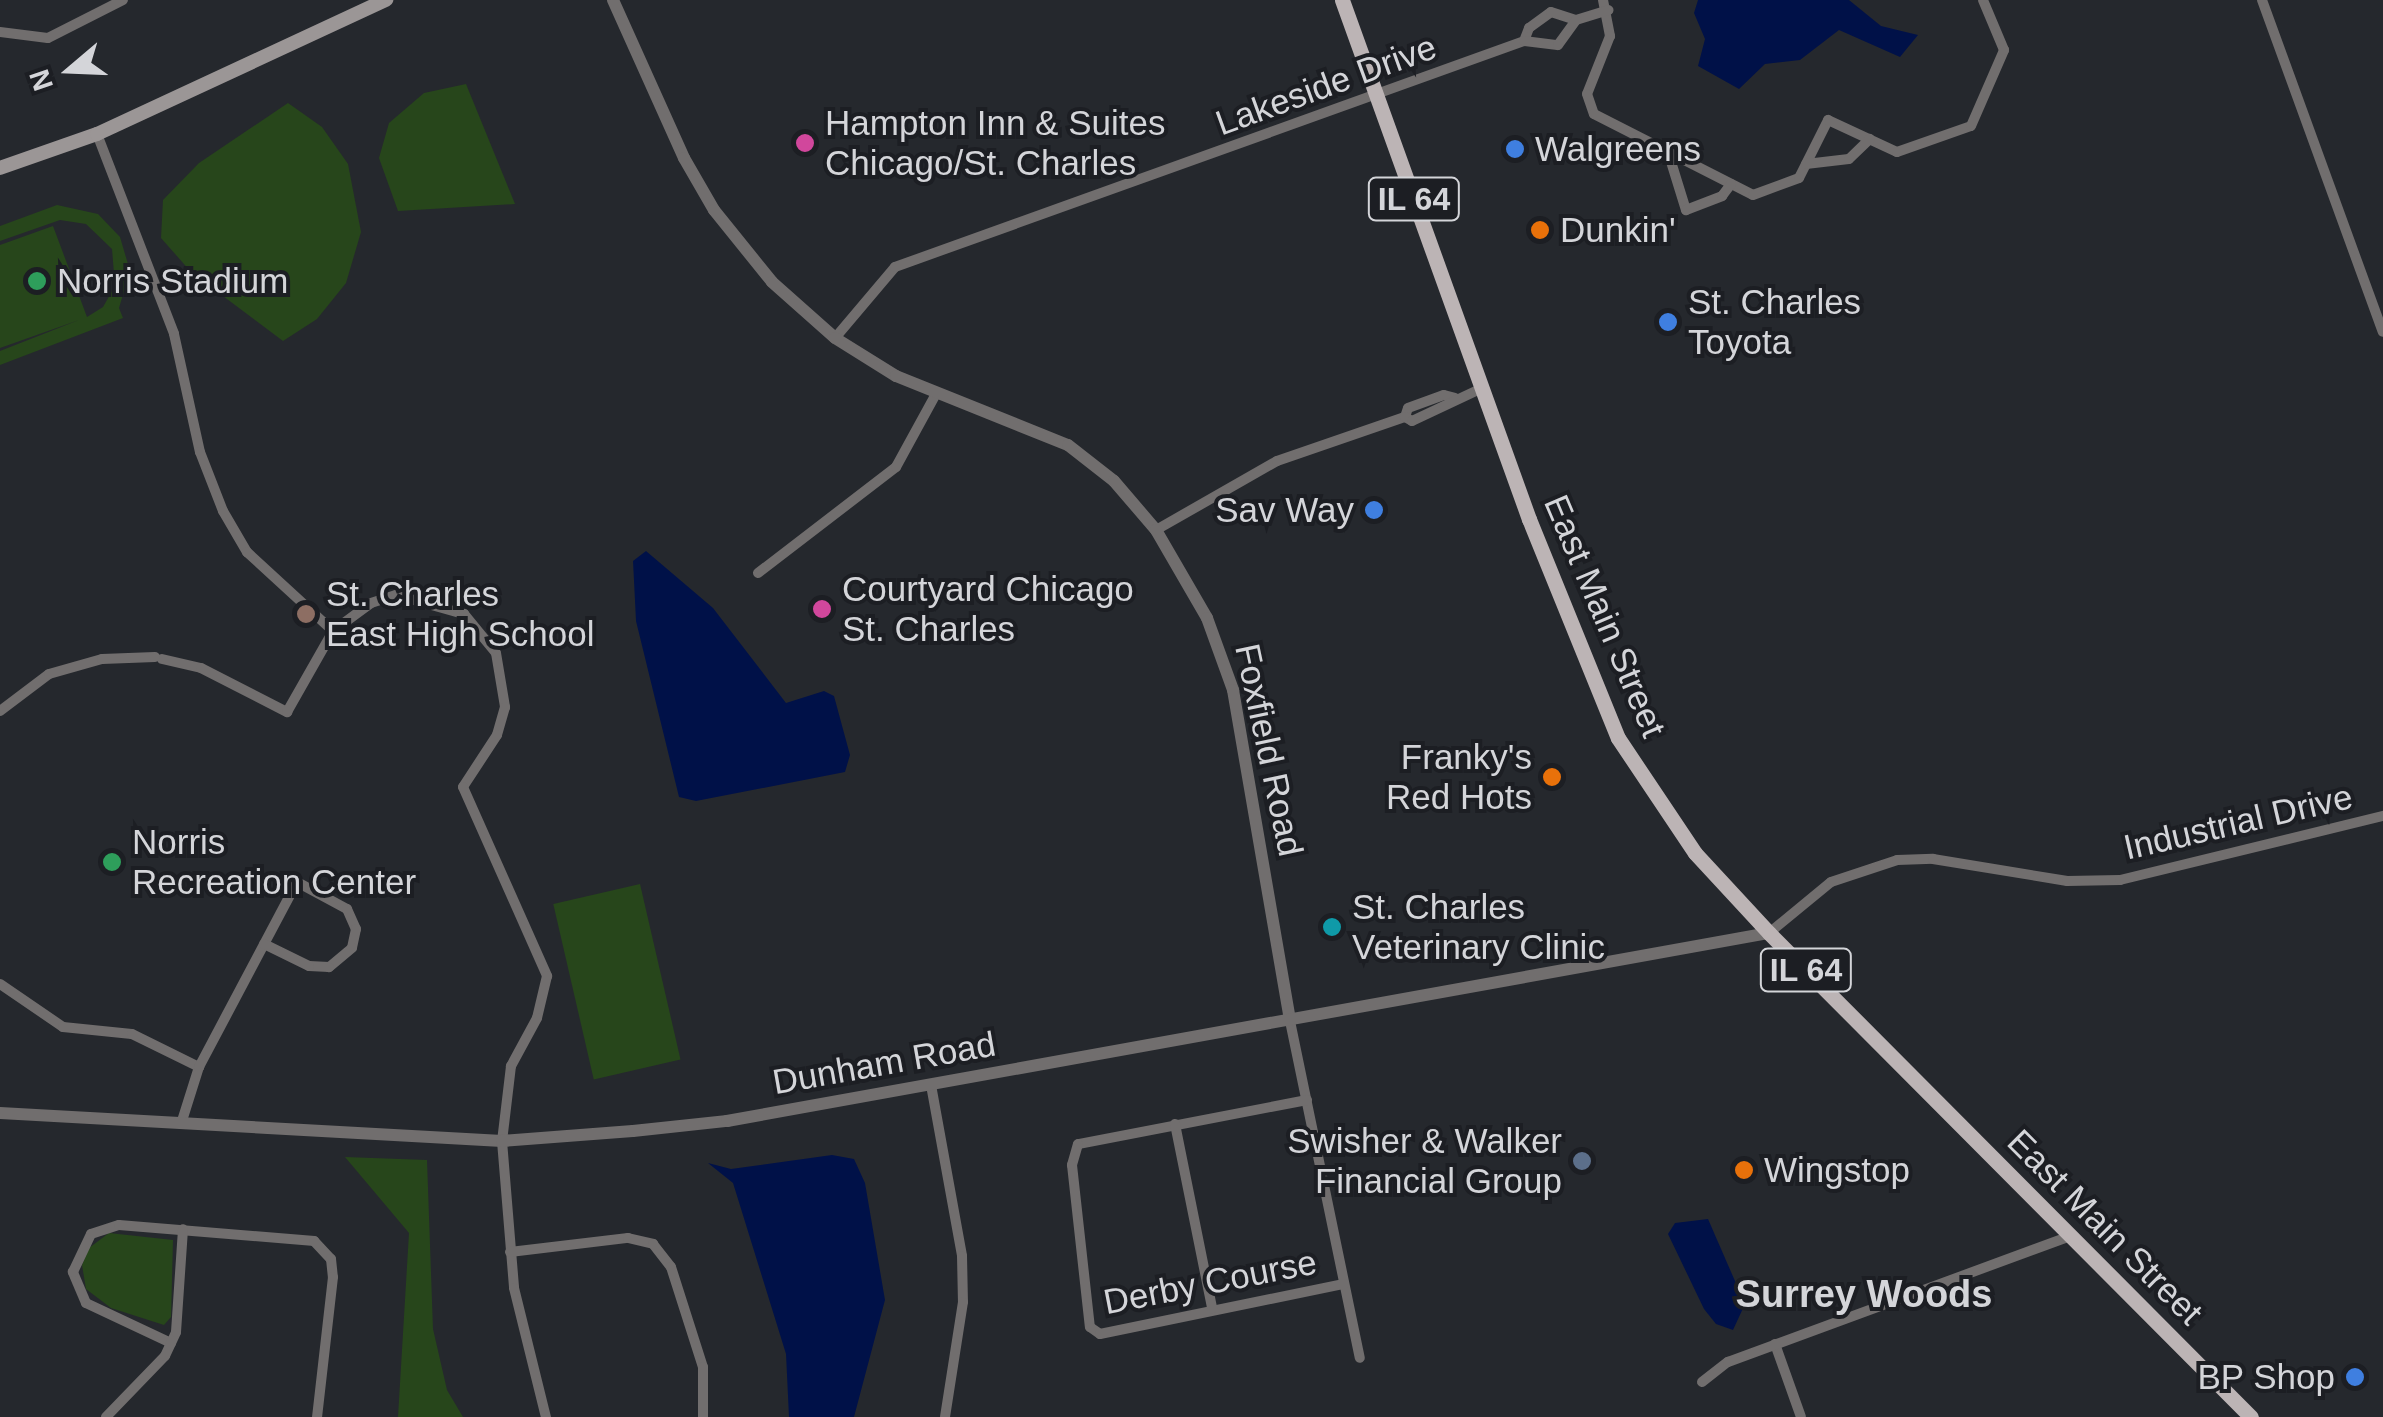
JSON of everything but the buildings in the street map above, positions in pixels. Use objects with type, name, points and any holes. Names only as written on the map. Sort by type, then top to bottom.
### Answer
[{"type":"main road","points":[[0,168],[97,134],[386,0]]},
{"type":"main road","name":"East Main Street","points":[[1339,0],[1482,388],[1618,738],[1695,854],[2251,1417]]},
{"type":"street","points":[[0,32],[48,38],[123,0]]},
{"type":"street","name":"Foxfield Road","points":[[614,0],[714,210],[772,282],[835,338],[936,394],[1068,445],[1114,481],[1156,530],[1207,618],[1233,690],[1290,1022],[1360,1358]]},
{"type":"street","name":"Lakeside Drive","points":[[835,338],[895,267],[1377,98],[1524,41],[1558,44],[1576,20],[1606,5],[1610,36],[1587,94],[1594,114],[1753,195],[1799,178],[1828,120],[1897,152],[1971,126],[2004,50],[1984,0]]},
{"type":"street","points":[[2262,0],[2383,331]]},
{"type":"street","name":"Lakeside Drive","points":[[1524,41],[1529,28],[1551,12],[1576,20]]},
{"type":"street","points":[[97,134],[174,334],[200,452],[236,538],[333,631]]},
{"type":"street","points":[[1806,164],[1849,158],[1870,139]]},
{"type":"street","points":[[1668,152],[1686,210],[1722,196],[1731,184]]},
{"type":"street","points":[[1156,530],[1278,461],[1405,417],[1408,408],[1444,395],[1455,398],[1482,388]]},
{"type":"street","points":[[758,573],[896,467],[936,394]]},
{"type":"street","points":[[0,711],[49,674],[102,659],[158,658],[206,670],[287,712],[333,631],[371,603],[396,595],[442,604],[482,630],[504,676],[505,707],[497,736],[465,776],[466,798],[547,976],[537,1018],[512,1066],[502,1141],[510,1252],[546,1417]]},
{"type":"street","name":"Industrial Drive","points":[[1769,933],[1831,882],[1897,860],[1933,859],[2067,881],[2120,880],[2383,816]]},
{"type":"street","points":[[181,1124],[199,1066],[264,944],[298,882],[347,909],[356,929],[352,948],[338,963],[317,969],[264,944]]},
{"type":"street","name":"Dunham Road","points":[[0,1113],[502,1141],[727,1121],[1769,933]]},
{"type":"street","points":[[0,984],[51,1022],[89,1033],[132,1034],[199,1066]]},
{"type":"street","points":[[930,1085],[962,1256],[963,1302],[945,1417]]},
{"type":"street","name":"Derby Course","points":[[1307,1100],[1093,1138],[1073,1154],[1090,1327],[1100,1334],[1344,1284]]},
{"type":"street","points":[[1175,1124],[1212,1308]]},
{"type":"street","points":[[171,1343],[94,1310],[73,1272],[84,1242],[104,1227],[295,1234],[314,1240],[331,1259],[329,1353],[317,1417]]},
{"type":"street","points":[[106,1417],[171,1343],[183,1229]]},
{"type":"street","points":[[1702,1382],[1728,1362],[2071,1236]]},
{"type":"street","points":[[510,1252],[628,1238],[653,1244],[670,1267],[703,1366],[703,1417]]},
{"type":"street","points":[[1775,1344],[1801,1417]]},
{"type":"green space","points":[[466,84],[515,204],[398,211],[379,158],[389,123],[424,93]]},
{"type":"green space","points":[[288,103],[322,127],[348,164],[361,232],[346,283],[317,319],[283,341],[191,272],[161,238],[163,200],[199,163]]},
{"type":"green space","name":"Norris Stadium","points":[[57,205],[98,214],[120,237],[130,271],[119,308],[123,318],[0,365],[0,351],[79,320],[0,348],[0,245],[53,226],[87,317],[103,307],[115,286],[112,249],[86,224],[60,220],[0,241],[0,226]]},
{"type":"green space","points":[[640,884],[680,1059],[594,1079],[553,904]]},
{"type":"green space","points":[[345,1157],[427,1160],[433,1329],[447,1390],[463,1417],[398,1417],[409,1233]]},
{"type":"green space","points":[[109,1233],[173,1240],[171,1317],[164,1325],[111,1308],[86,1289],[82,1265],[89,1248]]},
{"type":"shaded area","points":[[1698,0],[1849,0],[1881,26],[1918,35],[1900,57],[1839,30],[1800,60],[1765,64],[1739,89],[1698,66],[1705,39],[1694,13]]},
{"type":"shaded area","points":[[646,551],[713,608],[786,703],[824,691],[834,696],[850,755],[845,772],[696,801],[679,797],[636,621],[633,561]]},
{"type":"shaded area","points":[[832,1155],[854,1159],[865,1183],[885,1300],[854,1417],[789,1417],[786,1354],[733,1183],[708,1163],[731,1169]]},
{"type":"shaded area","points":[[1708,1219],[1745,1304],[1733,1330],[1716,1324],[1704,1309],[1668,1234],[1675,1223]]},
{"type":"place","name":"Hampton Inn & Suites Chicago/St. Charles","points":[[805,143]]},
{"type":"place","name":"Walgreens","points":[[1515,149]]},
{"type":"place","name":"Dunkin'","points":[[1540,230]]},
{"type":"place","name":"Norris Stadium","points":[[37,281]]},
{"type":"place","name":"St. Charles Toyota","points":[[1668,322]]},
{"type":"place","name":"Sav Way","points":[[1374,510]]},
{"type":"place","name":"Courtyard Chicago St. Charles","points":[[822,609]]},
{"type":"place","name":"St. Charles East High School","points":[[306,614]]},
{"type":"place","name":"Franky's Red Hots","points":[[1552,777]]},
{"type":"place","name":"Norris Recreation Center","points":[[112,862]]},
{"type":"place","name":"St. Charles Veterinary Clinic","points":[[1332,927]]},
{"type":"place","name":"Swisher & Walker Financial Group","points":[[1582,1161]]},
{"type":"place","name":"Wingstop","points":[[1744,1170]]},
{"type":"place","name":"BP Shop","points":[[2355,1377]]},
{"type":"district","name":"Surrey Woods","points":[[1864,1295]]}]
